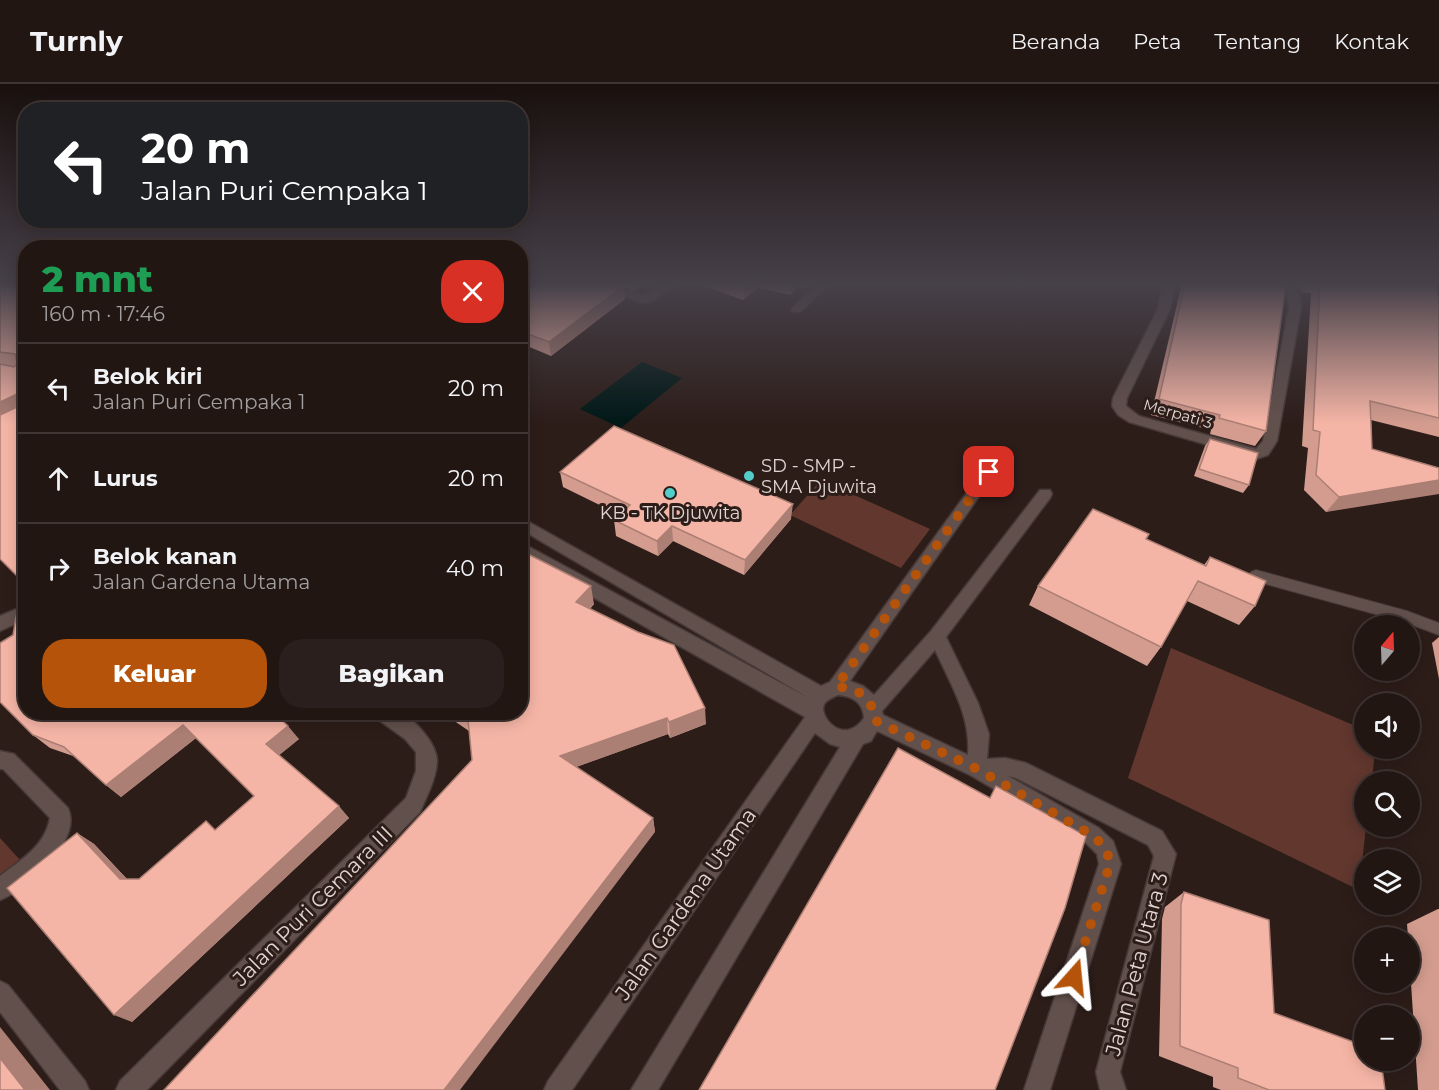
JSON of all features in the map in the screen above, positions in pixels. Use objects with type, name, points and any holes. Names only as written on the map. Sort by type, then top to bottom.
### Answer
[{"type":"street","name":"Merpati 3","points":[[1154,330],[1120,398],[1119,406],[1123,412],[1134,419],[1256,454],[1263,452],[1270,441],[1291,330]]},
{"type":"street","name":"Jalan Gardena Utama","points":[[557,1090],[821,703],[989,472]]},
{"type":"street","points":[[528,527],[821,703],[827,734],[836,738],[856,738],[865,734],[874,714],[938,636],[1045,494]]},
{"type":"street","points":[[528,552],[821,703]]},
{"type":"street","points":[[0,624],[18,615]]},
{"type":"street","points":[[938,636],[969,703],[979,735],[977,769]]},
{"type":"street","points":[[821,703],[854,689],[869,700],[874,714],[977,769],[1092,835],[1106,848],[1110,864],[1037,1090]]},
{"type":"street","name":"Jalan Puri Cemara III","points":[[129,1090],[413,805],[430,761],[421,740],[394,720]]},
{"type":"street","points":[[644,1090],[856,738]]},
{"type":"street","points":[[0,760],[7,760],[61,815],[60,832],[48,851],[0,889]]},
{"type":"street","name":"Jalan Peta Utara 3","points":[[977,769],[1005,767],[1019,769],[1155,838],[1165,854],[1111,1081]]},
{"type":"street","points":[[0,993],[76,1090]]},
{"type":"lane","points":[[1256,576],[1407,617],[1439,628]]},
{"type":"shaded area","points":[[821,480],[930,529],[901,568],[790,515]]},
{"type":"shaded area","points":[[1171,648],[1354,725],[1354,759],[1374,759],[1373,771],[1354,771],[1354,837],[1365,837],[1364,849],[1354,849],[1354,888],[1128,778]]},
{"type":"shaded area","points":[[0,838],[21,861],[0,877]]},
{"type":"water","points":[[642,362],[682,378],[621,428],[580,409]]},
{"type":"building","points":[[0,330],[18,330],[18,361],[15,354],[0,352]]},
{"type":"building","points":[[528,330],[565,330],[549,342],[528,334]]},
{"type":"building","points":[[1174,330],[1280,330],[1266,431],[1219,418],[1220,415],[1159,399]]},
{"type":"building","points":[[1318,330],[1439,330],[1439,418],[1370,401],[1372,449],[1439,468],[1439,480],[1339,497],[1316,475],[1320,432],[1313,430]]},
{"type":"building","points":[[0,364],[14,367],[18,364],[18,393],[0,402]]},
{"type":"building","points":[[16,396],[18,397],[18,577],[0,559],[0,415],[15,408]]},
{"type":"building","points":[[614,426],[793,504],[745,560],[672,526],[657,541],[614,520],[630,505],[560,472]]},
{"type":"building","points":[[1210,439],[1258,453],[1249,485],[1199,469]]},
{"type":"building","points":[[1093,509],[1149,534],[1146,539],[1206,566],[1210,557],[1266,581],[1255,606],[1198,581],[1161,647],[1038,586]]},
{"type":"building","points":[[528,554],[591,586],[576,602],[638,632],[674,645],[705,708],[669,722],[667,718],[560,756],[653,818],[444,1090],[164,1090],[472,760],[468,720],[528,720]]},
{"type":"building","points":[[17,612],[18,720],[0,702],[0,643],[13,635]]},
{"type":"building","points":[[18,720],[282,720],[288,726],[266,744],[339,806],[114,1015],[7,888],[77,833],[120,879],[139,879],[206,821],[215,830],[254,796],[183,725],[106,785],[64,747],[33,735]]},
{"type":"building","points":[[898,748],[990,798],[996,786],[1086,836],[1065,908],[995,1090],[699,1090]]},
{"type":"building","points":[[1184,892],[1269,920],[1274,1013],[1354,1042],[1354,1071],[1382,1071],[1385,1090],[1269,1090],[1238,1078],[1238,1068],[1180,1046],[1181,904]]},
{"type":"building","points":[[0,1058],[25,1090],[0,1090]]},
{"type":"place","name":"SD - SMP - SMA Djuwita","points":[[749,476]]},
{"type":"place","name":"KB - TK Djuwita","points":[[670,493]]},
{"type":"route","points":[[989,472],[836,687],[854,689],[869,700],[874,712],[874,720],[977,769],[1092,835],[1106,848],[1110,864],[1074,977]]}]
